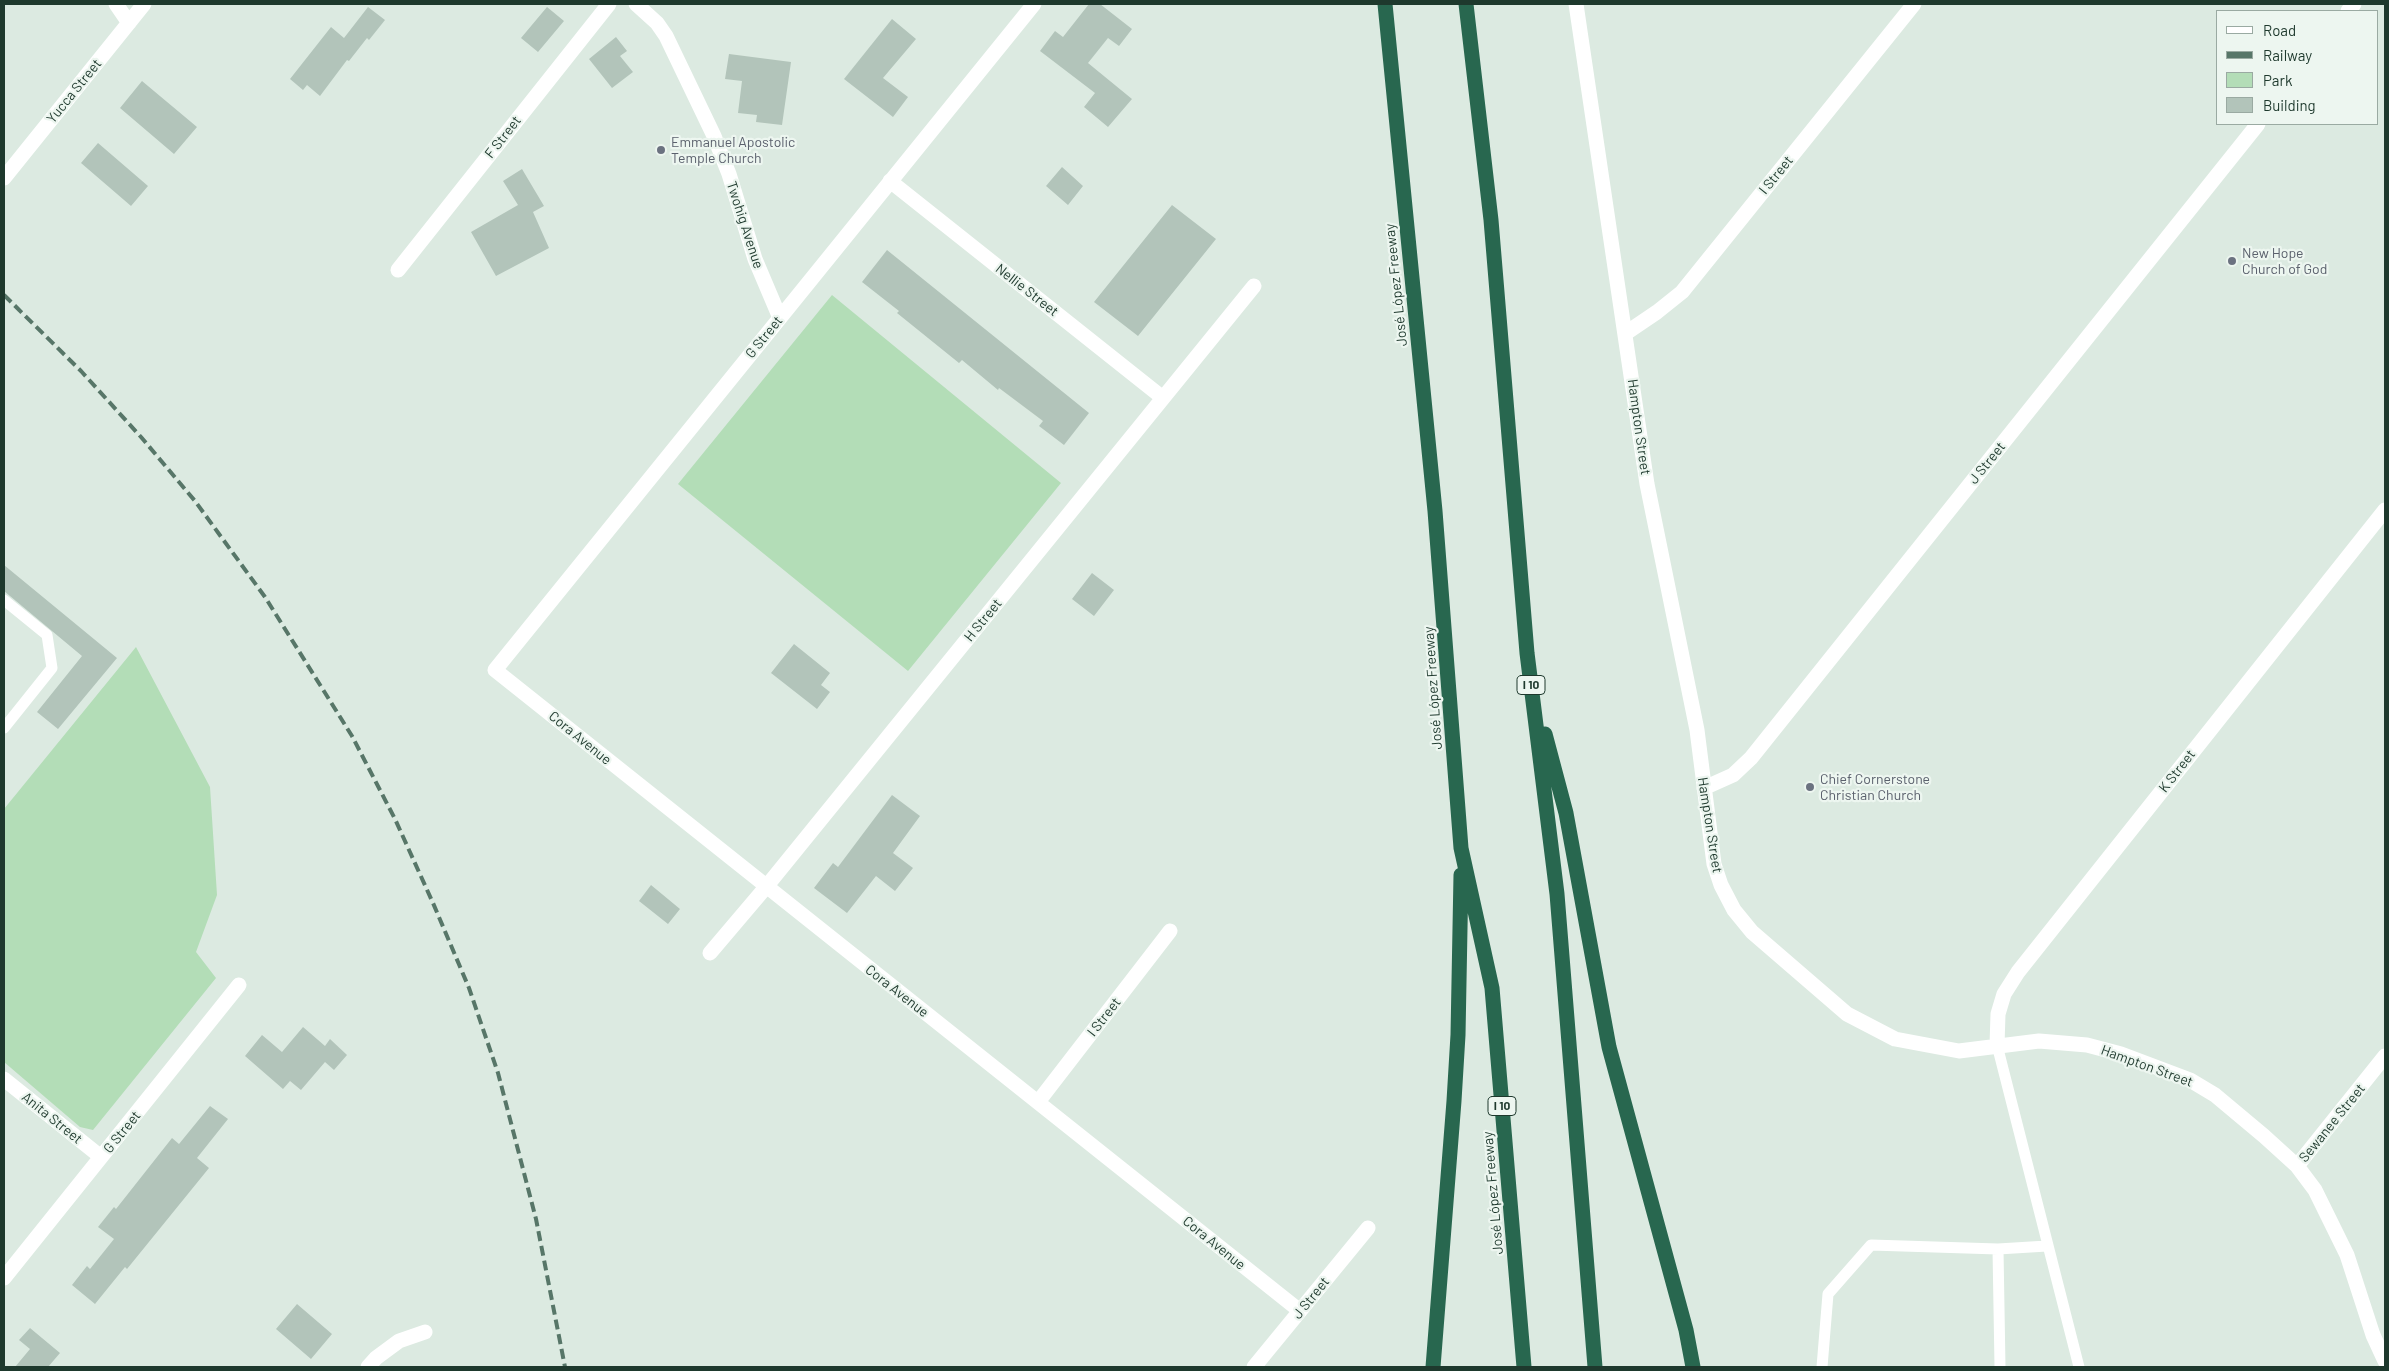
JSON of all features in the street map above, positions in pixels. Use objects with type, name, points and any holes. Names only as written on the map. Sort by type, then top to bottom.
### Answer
[{"type":"highway","name":"José López Freeway","points":[[1384,4],[1436,511],[1461,848],[1492,988],[1524,1367]]},
{"type":"highway","name":"I 10","points":[[1466,4],[1491,220],[1530,680],[1557,894],[1595,1367]]},
{"type":"highway","points":[[1530,680],[1566,813],[1609,1047],[1686,1330],[1693,1367]]},
{"type":"highway","points":[[1433,1367],[1448,1197],[1458,1035],[1461,848]]},
{"type":"street","points":[[116,4],[129,23]]},
{"type":"street","name":"Yucca Street","points":[[4,178],[144,4]]},
{"type":"street","name":"F Street","points":[[398,270],[609,4]]},
{"type":"street","name":"Twohig Avenue","points":[[636,4],[656,23],[666,36],[714,136],[729,174],[756,259],[780,318]]},
{"type":"street","name":"G Street","points":[[494,670],[1034,4]]},
{"type":"street","name":"Hampton Street","points":[[1576,4],[1626,333],[1646,484],[1697,730],[1714,864],[1721,886],[1734,910],[1752,932],[1847,1014],[1876,1031],[1902,1041],[1959,1051],[2039,1041],[2087,1045],[2122,1054],[2190,1080],[2236,1112],[2297,1166],[2315,1190],[2347,1255],[2373,1334],[2385,1361]]},
{"type":"street","name":"I Street","points":[[1626,333],[1682,292],[1914,4]]},
{"type":"street","name":"J Street","points":[[1704,788],[1733,775],[1752,758],[2257,125]]},
{"type":"street","name":"Nellie Street","points":[[890,181],[1163,398]]},
{"type":"street","name":"H Street","points":[[710,953],[766,887],[1254,286]]},
{"type":"street","name":"K Street","points":[[1997,1045],[1998,1014],[2002,1001],[2018,972],[2385,510]]},
{"type":"street","name":"Cora Avenue","points":[[494,670],[1300,1311]]},
{"type":"street","name":"I Street","points":[[1038,1102],[1170,931]]},
{"type":"street","name":"G Street","points":[[4,1278],[240,985]]},
{"type":"street","name":"Sewanee Street","points":[[2297,1166],[2385,1056]]},
{"type":"street","name":"Anita Street","points":[[4,1079],[101,1157]]},
{"type":"street","name":"J Street","points":[[1254,1367],[1368,1228]]},
{"type":"street","points":[[368,1367],[376,1358],[399,1341],[425,1332]]},
{"type":"lane","points":[[4,600],[47,635],[52,668],[4,728]]},
{"type":"lane","points":[[1997,1045],[2079,1367]]},
{"type":"lane","points":[[1822,1367],[1828,1294],[1871,1245],[1998,1249],[2047,1246]]},
{"type":"lane","points":[[1998,1249],[2000,1367]]},
{"type":"green space","points":[[832,295],[1061,483],[908,671],[678,484]]},
{"type":"green space","points":[[136,647],[210,787],[217,895],[196,952],[216,978],[93,1130],[80,1127],[4,1062],[4,809]]},
{"type":"building","points":[[1089,4],[1100,4],[1132,29],[1119,46],[1108,38],[1088,63],[1132,99],[1108,127],[1084,107],[1095,93],[1040,51],[1055,31],[1063,37]]},
{"type":"building","points":[[368,7],[385,20],[369,40],[367,38],[349,61],[347,60],[320,96],[307,85],[303,90],[290,79],[331,27],[344,38]]},
{"type":"building","points":[[547,7],[564,21],[538,52],[521,38]]},
{"type":"building","points":[[892,19],[916,39],[883,78],[908,97],[893,117],[844,79]]},
{"type":"building","points":[[616,37],[627,51],[620,56],[633,72],[612,88],[589,59]]},
{"type":"building","points":[[729,54],[791,62],[782,125],[756,122],[757,115],[738,113],[742,81],[725,79]]},
{"type":"building","points":[[142,81],[197,127],[174,154],[120,108]]},
{"type":"building","points":[[98,143],[148,186],[131,206],[81,163]]},
{"type":"building","points":[[1062,167],[1083,186],[1068,205],[1046,186]]},
{"type":"building","points":[[522,169],[544,206],[533,212],[549,248],[496,276],[471,232],[518,205],[503,181]]},
{"type":"building","points":[[1172,205],[1216,239],[1138,336],[1094,302]]},
{"type":"building","points":[[887,250],[1089,413],[1064,445],[1039,426],[1043,421],[999,388],[998,390],[962,360],[959,363],[862,282]]},
{"type":"building","points":[[4,565],[117,658],[58,729],[37,712],[82,656],[4,591]]},
{"type":"building","points":[[1092,573],[1114,590],[1094,616],[1072,599]]},
{"type":"building","points":[[794,644],[830,673],[821,685],[830,692],[817,709],[771,673]]},
{"type":"building","points":[[892,795],[920,816],[893,853],[913,868],[895,891],[876,876],[847,913],[814,888],[833,863],[838,867]]},
{"type":"building","points":[[651,885],[680,909],[668,924],[639,901]]},
{"type":"building","points":[[303,1027],[325,1046],[330,1039],[347,1055],[334,1070],[325,1062],[301,1090],[290,1081],[283,1089],[245,1056],[262,1035],[282,1052]]},
{"type":"building","points":[[210,1106],[228,1119],[197,1158],[209,1168],[127,1269],[125,1267],[95,1304],[72,1285],[87,1266],[90,1269],[114,1239],[98,1227],[114,1207],[116,1209],[172,1138],[179,1144]]},
{"type":"building","points":[[297,1304],[332,1334],[311,1359],[276,1329]]},
{"type":"building","points":[[30,1328],[60,1353],[48,1367],[15,1367],[30,1349],[19,1340]]},
{"type":"railway","points":[[4,295],[81,371],[141,437],[195,501],[265,597],[352,736],[395,819],[433,903],[469,988],[498,1073],[536,1219],[565,1367]]},
{"type":"place","name":"Emmanuel Apostolic Temple Church","points":[[661,150]]},
{"type":"place","name":"New Hope Church of God","points":[[2232,261]]},
{"type":"place","name":"Chief Cornerstone Christian Church","points":[[1810,787]]}]
